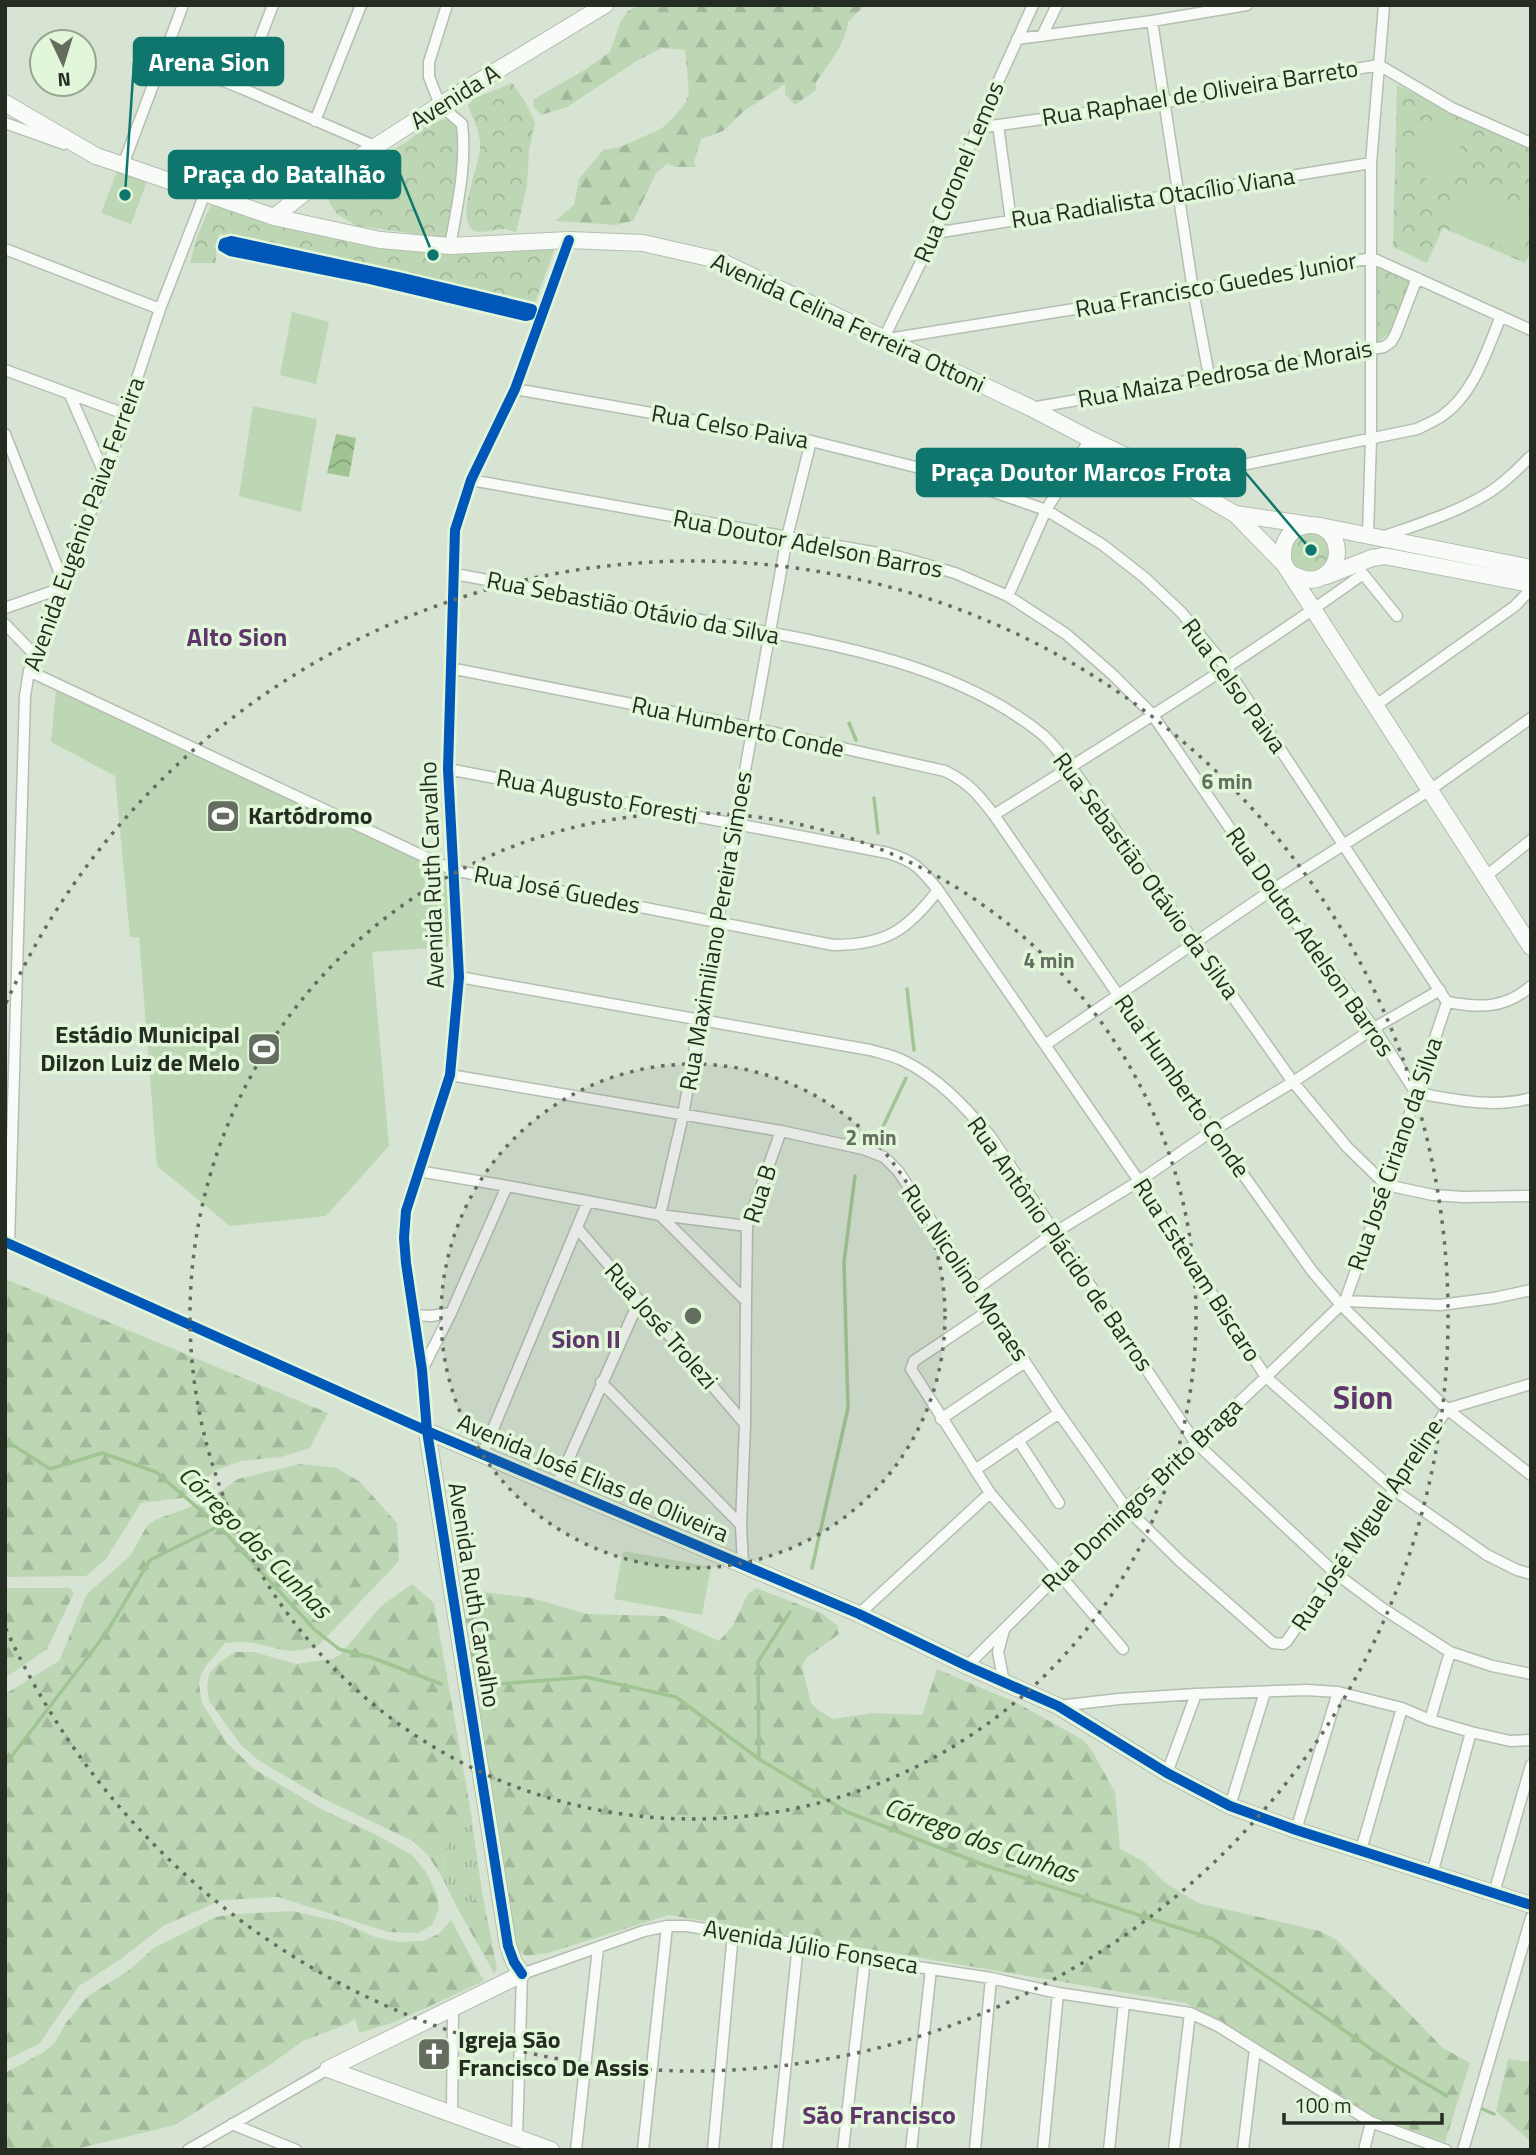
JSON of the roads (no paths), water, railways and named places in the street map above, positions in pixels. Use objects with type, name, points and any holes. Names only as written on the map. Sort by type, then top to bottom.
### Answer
[{"type":"street","points":[[123,165],[183,5]]},
{"type":"street","points":[[241,88],[273,5]]},
{"type":"street","points":[[315,121],[361,5]]},
{"type":"street","points":[[447,5],[429,62],[429,77],[440,105],[463,124],[463,171],[450,246]]},
{"type":"street","name":"Avenida A","points":[[274,217],[308,190],[440,105],[605,5]]},
{"type":"street","name":"Rua Coronel Lemos","points":[[885,338],[935,233],[977,128],[1033,5]]},
{"type":"street","points":[[1042,36],[1057,5]]},
{"type":"street","points":[[1017,40],[1247,5]]},
{"type":"street","points":[[1384,5],[1371,163],[1371,439],[1375,536],[1443,515],[1485,495],[1514,474],[1531,456]]},
{"type":"street","points":[[1152,21],[1193,290],[1209,376]]},
{"type":"street","points":[[164,57],[377,147]]},
{"type":"street","name":"Rua Raphael de Oliveira Barreto","points":[[977,128],[1166,102],[1379,65],[1452,108],[1531,144]]},
{"type":"street","name":"Avenida Celina Ferreira Ottoni","points":[[5,103],[96,156],[274,217],[380,240],[450,246],[569,240],[643,243],[718,260],[1031,408],[1174,479],[1235,514],[1315,525],[1531,568]]},
{"type":"street","points":[[5,123],[96,156]]},
{"type":"street","points":[[998,125],[1011,221]]},
{"type":"street","name":"Rua Radialista Otacílio Viana","points":[[935,233],[1371,163]]},
{"type":"street","name":"Avenida Eugênio Paiva Ferreira","points":[[7,1243],[25,696],[29,671],[105,475],[160,309],[205,193]]},
{"type":"street","name":"Avenida Ruth Carvalho","points":[[522,1974],[508,1947],[427,1430],[422,1370],[404,1238],[406,1211],[450,1075],[459,977],[448,769],[455,530],[471,480],[515,389],[569,240]]},
{"type":"street","points":[[5,249],[160,309]]},
{"type":"street","name":"Rua Francisco Guedes Junior","points":[[885,338],[1193,290],[1372,258],[1531,330]]},
{"type":"street","name":"Rua Maiza Pedrosa de Morais","points":[[1031,408],[1384,347],[1391,341],[1417,278]]},
{"type":"street","points":[[1174,479],[1417,429],[1443,415],[1464,395],[1501,316]]},
{"type":"street","points":[[5,370],[125,414]]},
{"type":"street","name":"Rua Celso Paiva","points":[[515,389],[811,441],[936,472],[1046,510],[1103,545],[1145,578],[1181,612],[1226,667],[1447,1002]]},
{"type":"street","points":[[70,395],[105,475]]},
{"type":"street","points":[[5,434],[63,586],[5,608]]},
{"type":"street","points":[[1008,596],[1046,510],[1090,439]]},
{"type":"street","name":"Rua Maximiliano Pereira Simoes","points":[[660,1215],[683,1115],[768,633],[787,537],[811,441]]},
{"type":"street","name":"Rua Doutor Adelson Barros","points":[[471,480],[900,557],[955,573],[1008,596],[1066,634],[1152,714],[1272,890],[1374,1028],[1416,1093]]},
{"type":"street","points":[[1235,514],[1300,579],[1311,580],[1359,569]]},
{"type":"street","points":[[1322,578],[1332,569],[1337,558],[1337,545],[1331,534],[1315,525],[1299,527],[1290,533],[1284,542],[1282,553],[1287,568],[1531,947]]},
{"type":"street","points":[[994,815],[1314,609],[1372,558],[1396,556],[1531,586],[1515,606],[1376,705]]},
{"type":"street","points":[[1359,569],[1397,616]]},
{"type":"street","name":"Rua Sebastião Otávio da Silva","points":[[455,574],[768,633],[901,662],[962,685],[1016,716],[1045,736],[1071,767],[1293,1082],[1347,1147],[1386,1185]]},
{"type":"street","points":[[5,624],[34,654]]},
{"type":"street","name":"Rua Humberto Conde","points":[[450,668],[753,728],[945,771],[964,780],[994,815],[1312,1271],[1447,1409],[1531,1475]]},
{"type":"street","name":"Rua José Guedes","points":[[29,671],[453,870],[833,945],[860,945],[882,939],[907,925],[938,890]]},
{"type":"street","points":[[1045,1045],[1272,890],[1430,790],[1531,718]]},
{"type":"street","name":"Rua Augusto Foresti","points":[[448,769],[888,853],[907,859],[920,867],[938,890]]},
{"type":"street","points":[[1485,877],[1531,840]]},
{"type":"street","name":"Rua Estevam Biscaro","points":[[938,890],[1139,1181],[1266,1377],[1394,1490],[1487,1555],[1531,1574]]},
{"type":"street","name":"Rua Antônio Plácido de Barros","points":[[459,977],[870,1049],[902,1060],[933,1079],[961,1102],[990,1137],[1195,1442],[1334,1572],[1382,1608],[1450,1652],[1531,1675]]},
{"type":"street","points":[[1447,1002],[1490,1007],[1512,999],[1531,986]]},
{"type":"street","points":[[976,1289],[1054,1233],[1139,1181],[1212,1131],[1293,1082],[1374,1028],[1440,990]]},
{"type":"street","name":"Rua José Ciriano da Silva","points":[[1343,1303],[1386,1185],[1447,1002]]},
{"type":"street","name":"Rua Nicolino Moraes","points":[[450,1075],[781,1131],[863,1149],[884,1157],[898,1171],[1059,1413],[1126,1508],[1181,1562],[1273,1643],[1283,1644],[1287,1641]]},
{"type":"street","points":[[1416,1093],[1479,1103],[1505,1103],[1531,1098]]},
{"type":"street","name":"Rua B","points":[[743,1565],[741,1525],[747,1226],[781,1131]]},
{"type":"street","points":[[418,1171],[660,1215],[747,1226]]},
{"type":"street","points":[[1386,1185],[1433,1195],[1531,1196]]},
{"type":"street","points":[[422,1370],[507,1186]]},
{"type":"street","points":[[483,1454],[588,1201]]},
{"type":"street","points":[[660,1215],[746,1301]]},
{"type":"street","name":"Rua José Trolezi","points":[[578,1229],[745,1424]]},
{"type":"street","name":"Avenida José Elias de Oliveira","points":[[7,1243],[427,1430],[859,1614],[1058,1706],[1167,1773],[1230,1806],[1296,1830],[1531,1905]]},
{"type":"street","points":[[1343,1303],[1440,1305],[1531,1290]]},
{"type":"street","points":[[557,1485],[639,1301]]},
{"type":"street","name":"Rua Domingos Brito Braga","points":[[967,1666],[1126,1508],[1343,1303]]},
{"type":"street","points":[[990,1310],[914,1361],[911,1369],[990,1493],[1123,1649]]},
{"type":"street","points":[[413,1315],[431,1316],[451,1312]]},
{"type":"street","points":[[941,1419],[1025,1362]]},
{"type":"street","points":[[601,1382],[741,1525]]},
{"type":"street","points":[[1447,1409],[1531,1384]]},
{"type":"street","name":"Rua José Miguel Apreline","points":[[1287,1641],[1394,1490],[1447,1409]]},
{"type":"street","points":[[975,1470],[1059,1413]]},
{"type":"street","points":[[1018,1440],[1059,1503]]},
{"type":"street","points":[[859,1614],[990,1493]]},
{"type":"street","points":[[1004,1627],[998,1652],[1004,1682]]},
{"type":"street","points":[[1430,1720],[1450,1652]]},
{"type":"street","points":[[1058,1706],[1196,1693],[1306,1690],[1338,1692],[1531,1749]]},
{"type":"street","points":[[1230,1806],[1265,1692]]},
{"type":"street","points":[[1296,1830],[1338,1692]]},
{"type":"street","points":[[1167,1773],[1196,1693]]},
{"type":"street","points":[[1361,1850],[1402,1709]]},
{"type":"street","points":[[1432,1874],[1471,1732]]},
{"type":"street","points":[[1510,1741],[1531,1740]]},
{"type":"street","points":[[1494,1893],[1531,1765]]},
{"type":"street","points":[[1463,2150],[1531,1918]]},
{"type":"street","points":[[643,2150],[667,1926]]},
{"type":"street","name":"Avenida Júlio Fonseca","points":[[188,2150],[328,2069],[522,1974],[644,1931],[667,1926],[687,1926],[798,1944],[865,1959],[991,1978],[1058,1993],[1190,2013],[1219,2026],[1371,2122],[1446,2150]]},
{"type":"street","points":[[713,2150],[733,1933]]},
{"type":"street","points":[[776,2150],[798,1944]]},
{"type":"street","points":[[576,2150],[598,1948]]},
{"type":"street","points":[[843,2150],[865,1959]]},
{"type":"street","points":[[911,2150],[931,1969]]},
{"type":"street","points":[[517,2137],[522,1974]]},
{"type":"street","points":[[975,2150],[991,1978]]},
{"type":"street","points":[[1043,2150],[1058,1993]]},
{"type":"street","points":[[1109,2150],[1124,2003]]},
{"type":"street","points":[[452,2113],[453,2009]]},
{"type":"street","points":[[1174,2150],[1190,2013]]},
{"type":"street","points":[[1243,2150],[1255,2049]]},
{"type":"street","points":[[328,2069],[551,2150]]},
{"type":"street","points":[[1364,2150],[1371,2122]]},
{"type":"street","points":[[232,2124],[296,2150]]},
{"type":"water","points":[[336,434],[356,438],[349,477],[327,473]]},
{"type":"waterway","points":[[849,723],[856,740]]},
{"type":"waterway","points":[[874,798],[878,833]]},
{"type":"waterway","points":[[907,989],[914,1050]]},
{"type":"waterway","points":[[881,1131],[906,1078]]},
{"type":"waterway","points":[[812,1568],[848,1408],[844,1262],[855,1176]]},
{"type":"waterway","name":"Córrego dos Cunhas","points":[[5,1440],[50,1469],[102,1453],[156,1472],[219,1526],[315,1630],[339,1649],[373,1658],[441,1684]]},
{"type":"waterway","points":[[5,1765],[106,1633],[150,1560],[219,1526]]},
{"type":"waterway","points":[[759,1759],[758,1662],[790,1612]]},
{"type":"waterway","name":"Córrego dos Cunhas","points":[[486,1685],[586,1677],[676,1697],[759,1759],[847,1812],[984,1865],[1213,1939],[1391,2063],[1447,2096]]},
{"type":"waterway","name":"Córrego dos Cunhas","points":[[1480,2108],[1494,2114]]},
{"type":"place","name":"Arena Sion","points":[[125,195]]},
{"type":"place","name":"Praça do Batalhão","points":[[433,255]]},
{"type":"place","name":"Praça Doutor Marcos Frota","points":[[1311,550]]},
{"type":"place","name":"Kartódromo","points":[[223,816]]},
{"type":"place","name":"Estádio Municipal Dilzon Luiz de Melo","points":[[264,1049]]},
{"type":"place","name":"Igreja São Francisco De Assis","points":[[434,2054]]},
{"type":"district","name":"Alto Sion","points":[[237,637]]},
{"type":"district","name":"Sion II","points":[[586,1339]]},
{"type":"district","name":"Sion","points":[[1363,1398]]},
{"type":"district","name":"São Francisco","points":[[879,2115]]}]
